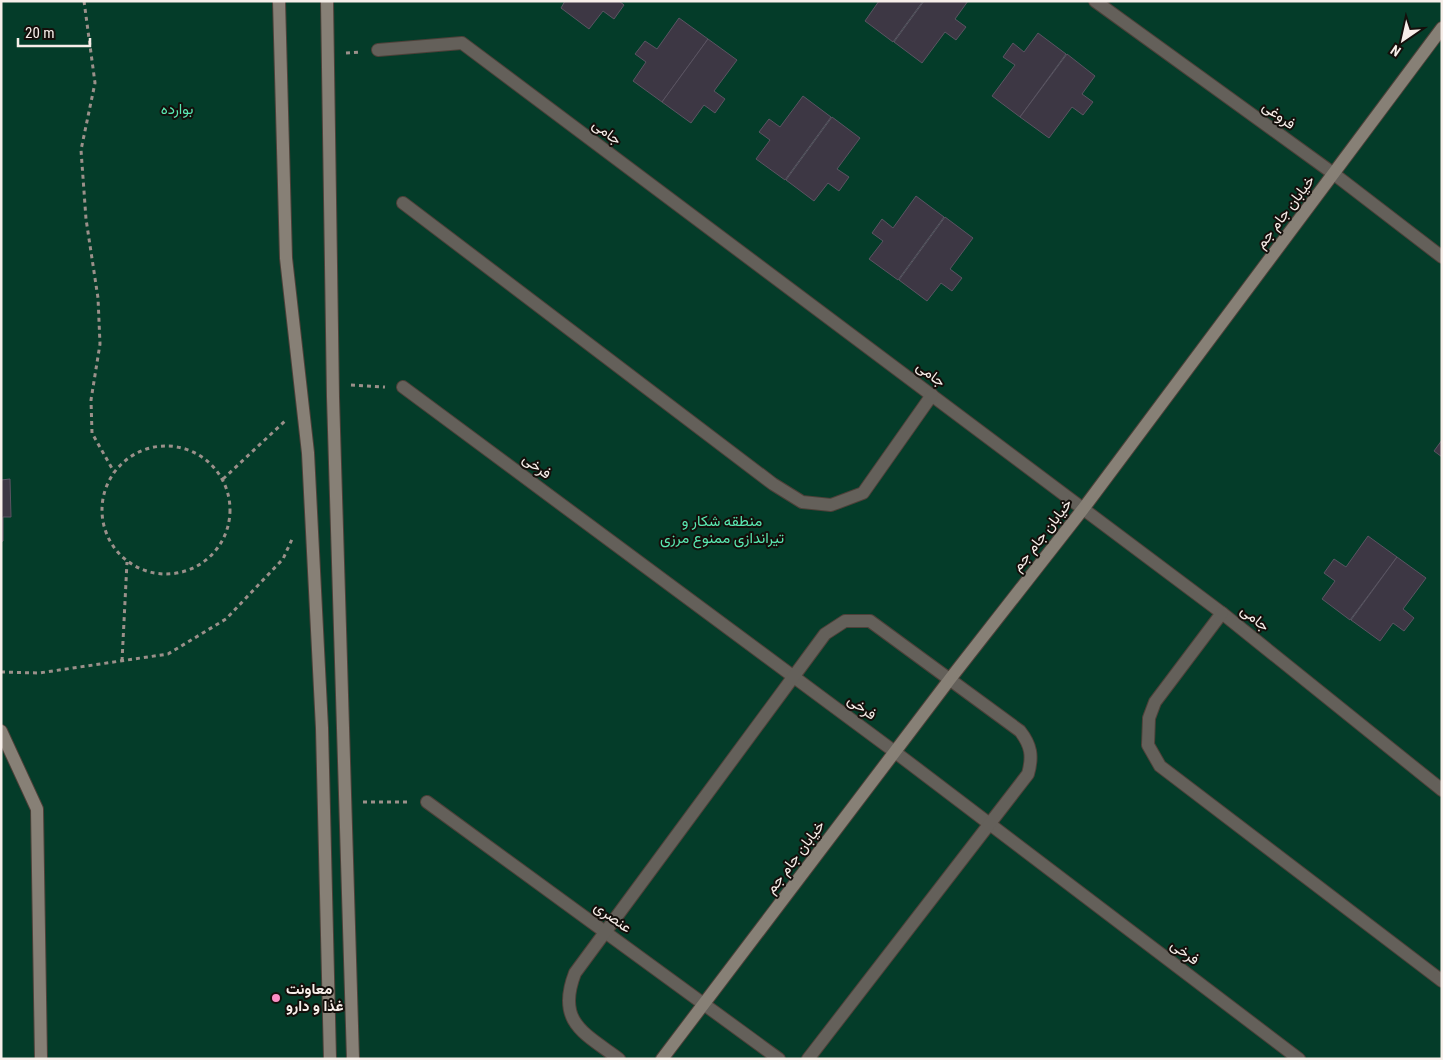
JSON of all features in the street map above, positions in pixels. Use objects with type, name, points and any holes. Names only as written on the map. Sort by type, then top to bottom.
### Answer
[{"type":"main road","points":[[280,1],[286,258],[308,452],[322,728],[330,1059]]},
{"type":"main road","points":[[327,1],[333,384],[353,1059]]},
{"type":"main road","name":"خیابان جام جم","points":[[662,1059],[950,679],[1083,508],[1442,28]]},
{"type":"main road","points":[[1,731],[37,809],[41,1059]]},
{"type":"main road","points":[[1,753],[19,772]]},
{"type":"street","name":"فروغی","points":[[1095,1],[1334,174],[1442,258]]},
{"type":"street","name":"جامی","points":[[378,50],[462,44],[1222,613],[1442,790]]},
{"type":"street","points":[[404,203],[773,484],[802,502],[831,505],[864,493],[932,396]]},
{"type":"street","name":"فرخی","points":[[403,387],[895,752],[1298,1059]]},
{"type":"street","points":[[1222,613],[1155,702],[1149,718],[1148,745],[1160,766],[1442,981]]},
{"type":"street","points":[[619,1059],[578,1030],[571,1016],[568,1002],[569,987],[574,973],[824,634],[845,621],[858,619],[870,621],[1020,731],[1027,740],[1031,751],[1031,762],[1028,774],[808,1059]]},
{"type":"street","name":"عنصری","points":[[427,802],[779,1059]]},
{"type":"path","points":[[84,1],[95,83],[81,150],[86,218],[98,298],[100,344],[90,400],[92,433],[114,472]]},
{"type":"path","points":[[328,55],[378,50]]},
{"type":"path","points":[[333,384],[403,387]]},
{"type":"path","points":[[223,479],[254,452],[302,403]]},
{"type":"path","points":[[170,446],[201,456],[213,466],[223,479],[231,510],[229,526],[224,540],[202,564],[188,571],[173,575],[141,570],[128,562],[109,540],[101,513],[106,485],[114,472],[138,452],[154,447],[170,446]]},
{"type":"path","points":[[1,672],[39,673],[168,654],[226,619],[283,559],[295,533]]},
{"type":"path","points":[[122,661],[128,562]]},
{"type":"path","points":[[345,802],[427,802]]},
{"type":"green space","name":"منطقه شکار و تیراندازی ممنوع مرزی","points":[[1,1],[1442,1],[1442,1059],[1,1059]]},
{"type":"building","points":[[565,1],[619,1],[624,5],[614,19],[603,11],[589,29],[561,8]]},
{"type":"building","points":[[879,1],[923,1],[893,42],[865,21]]},
{"type":"building","points":[[924,1],[968,1],[955,19],[966,27],[956,40],[945,32],[922,63],[894,42]]},
{"type":"building","points":[[679,18],[708,39],[662,102],[633,81],[646,62],[635,54],[645,41],[657,49]]},
{"type":"building","points":[[1038,33],[1066,54],[1020,117],[992,96],[1015,65],[1003,57],[1013,43],[1024,52]]},
{"type":"building","points":[[708,39],[737,60],[714,91],[725,99],[715,113],[704,105],[691,123],[662,102]]},
{"type":"building","points":[[1067,54],[1095,76],[1082,94],[1093,102],[1083,115],[1072,107],[1049,138],[1020,117]]},
{"type":"building","points":[[803,96],[831,117],[785,180],[756,159],[770,140],[759,132],[769,119],[780,127]]},
{"type":"building","points":[[832,117],[860,138],[837,169],[849,177],[839,191],[828,183],[814,201],[786,180]]},
{"type":"building","points":[[916,196],[944,217],[898,280],[869,259],[883,241],[872,233],[882,219],[893,228]]},
{"type":"building","points":[[945,217],[973,238],[950,269],[962,278],[952,291],[941,283],[927,301],[899,280]]},
{"type":"building","points":[[1442,440],[1442,457],[1434,451]]},
{"type":"building","points":[[10,479],[11,517],[3,517],[3,541],[1,542],[1,480]]},
{"type":"building","points":[[1368,536],[1397,557],[1350,620],[1322,599],[1335,581],[1324,573],[1334,559],[1346,567]]},
{"type":"building","points":[[1397,557],[1426,578],[1403,609],[1414,618],[1404,631],[1393,623],[1380,641],[1351,620]]},
{"type":"place","name":"معاونت غذا و دارو","points":[[276,998]]},
{"type":"park label","name":"بوارده","points":[[177,109]]}]
